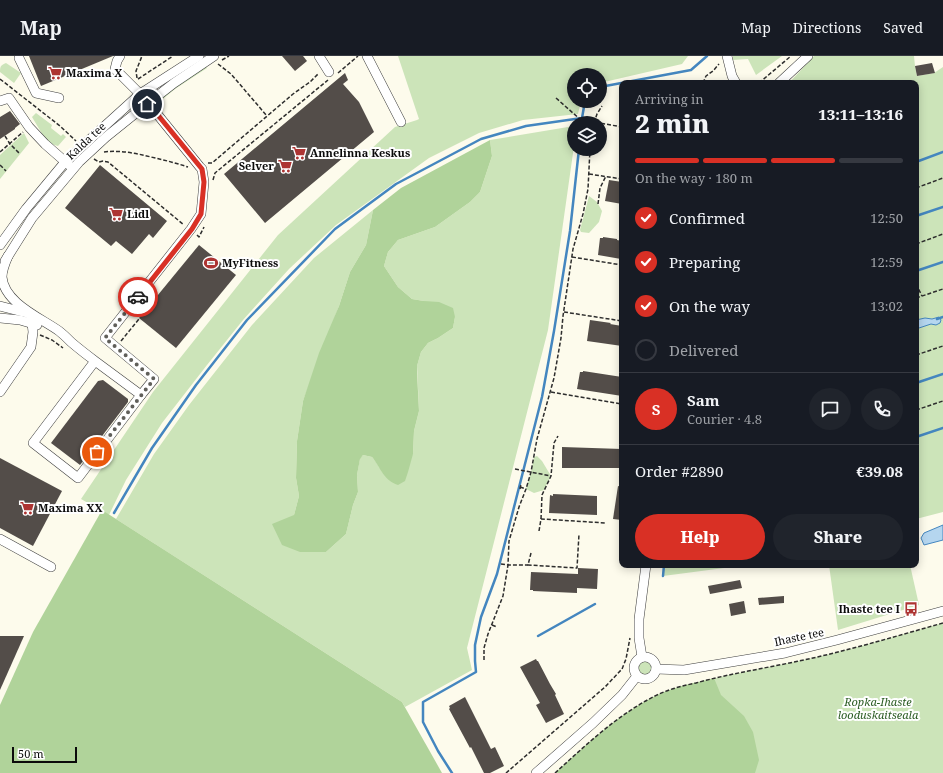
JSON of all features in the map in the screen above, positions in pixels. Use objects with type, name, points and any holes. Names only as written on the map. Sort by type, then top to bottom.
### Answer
[{"type":"street","points":[[95,361],[33,443],[78,478],[154,379],[105,338],[201,214],[204,182],[202,169],[140,94],[115,69],[120,56]]},
{"type":"street","name":"Kalda tee","points":[[0,245],[26,209],[65,162],[89,156],[140,94],[199,56]]},
{"type":"street","points":[[319,56],[329,74]]},
{"type":"street","points":[[367,56],[401,122]]},
{"type":"street","points":[[782,80],[808,56]]},
{"type":"street","points":[[19,58],[36,93],[59,98]]},
{"type":"street","points":[[724,59],[734,80]]},
{"type":"street","name":"Kalda tee","points":[[0,269],[32,218],[72,169],[89,156],[106,137],[174,83],[215,60]]},
{"type":"street","points":[[0,101],[9,98],[29,127],[72,169]]},
{"type":"street","points":[[8,256],[2,278],[6,289],[30,314],[60,332],[69,346]]},
{"type":"street","points":[[0,306],[30,314]]},
{"type":"street","points":[[0,392],[31,347],[33,328],[30,314]]},
{"type":"street","points":[[0,318],[20,320],[33,328],[42,327],[69,346],[95,361],[141,395]]},
{"type":"street","points":[[0,539],[51,567]]},
{"type":"street","points":[[642,657],[639,638],[639,619],[646,568]]},
{"type":"street","name":"Ihaste tee","points":[[656,669],[684,670],[785,652],[837,640],[943,611]]},
{"type":"street","points":[[645,657],[652,659],[655,662],[656,669],[654,676],[647,679],[640,678],[637,676],[634,665],[638,659],[645,657]]},
{"type":"street","points":[[536,773],[617,700],[637,676]]},
{"type":"path","points":[[142,56],[136,71],[137,80],[173,56]]},
{"type":"path","points":[[212,184],[215,172],[329,74],[358,56]]},
{"type":"path","points":[[762,80],[791,56]]},
{"type":"path","points":[[704,80],[706,76],[724,59]]},
{"type":"path","points":[[215,60],[231,74],[267,117]]},
{"type":"path","points":[[102,152],[114,150],[132,153],[177,163],[192,168],[200,167],[206,162],[212,163],[293,94],[310,82],[329,74]]},
{"type":"path","points":[[0,79],[60,126],[89,156],[98,162],[108,162],[199,237],[206,224]]},
{"type":"path","points":[[556,98],[576,116]]},
{"type":"path","points":[[607,124],[619,126]]},
{"type":"path","points":[[0,152],[29,127]]},
{"type":"path","points":[[5,136],[10,144],[20,154]]},
{"type":"path","points":[[484,660],[484,648],[488,634],[503,596],[508,565],[509,541],[531,472],[537,439],[558,359],[573,249],[583,214],[588,189],[590,156]]},
{"type":"path","points":[[0,165],[6,171]]},
{"type":"path","points":[[589,174],[619,178]]},
{"type":"path","points":[[598,204],[600,188],[606,176]]},
{"type":"path","points":[[919,187],[943,178]]},
{"type":"path","points":[[919,243],[943,234]]},
{"type":"path","points":[[572,257],[619,265]]},
{"type":"path","points":[[919,297],[943,289]]},
{"type":"path","points":[[919,290],[922,296]]},
{"type":"path","points":[[564,312],[619,321]]},
{"type":"path","points":[[116,347],[139,319]]},
{"type":"path","points":[[33,328],[52,340],[69,346]]},
{"type":"path","points":[[919,354],[943,346]]},
{"type":"path","points":[[550,392],[619,404]]},
{"type":"path","points":[[919,409],[943,401]]},
{"type":"path","points":[[540,531],[542,495],[551,476],[554,442],[558,436]]},
{"type":"path","points":[[515,469],[551,476]]},
{"type":"path","points":[[520,486],[526,489]]},
{"type":"path","points":[[541,520],[606,523]]},
{"type":"path","points":[[501,564],[577,568],[579,534]]},
{"type":"path","points":[[528,565],[531,553]]},
{"type":"path","points":[[555,773],[604,730],[626,713],[652,697],[668,690],[714,678],[840,652],[943,623]]},
{"type":"path","points":[[492,625],[497,627]]},
{"type":"path","points":[[506,773],[605,687],[622,669],[626,659],[630,637]]},
{"type":"green space","points":[[398,56],[688,56],[682,64],[607,81],[607,68],[567,68],[567,108],[579,108],[578,114],[523,120],[479,133],[429,158],[336,225],[289,269],[243,320],[207,365],[162,423],[126,480],[109,515],[81,499],[153,392],[278,235],[395,127],[419,119]]},
{"type":"green space","points":[[733,56],[782,56],[756,75],[748,59],[733,60]]},
{"type":"green space","points":[[814,56],[914,56],[917,76],[934,73],[943,67],[943,512],[919,518],[919,80],[792,80]]},
{"type":"green space","points":[[6,63],[21,73],[14,83],[0,72],[1,66]]},
{"type":"green space","points":[[205,65],[207,68],[175,89],[158,103],[167,92],[179,82]]},
{"type":"green space","points":[[36,113],[52,125],[51,128],[61,136],[63,134],[66,137],[58,146],[51,144],[44,137],[32,117]]},
{"type":"green space","points":[[567,127],[567,156],[573,156],[548,330],[467,648],[472,670],[405,707],[402,702],[116,519],[154,454],[189,405],[252,325],[314,258],[373,210],[366,245],[350,272],[339,306],[303,401],[297,441],[296,478],[299,496],[294,515],[300,552],[326,552],[346,534],[353,505],[358,492],[357,475],[360,458],[363,455],[372,457],[383,473],[413,454],[414,431],[419,411],[417,366],[421,352],[428,343],[453,328],[455,317],[424,301],[412,299],[398,287],[384,266],[388,252],[398,240],[435,227],[470,202],[480,192],[492,156],[490,140]]},
{"type":"green space","points":[[24,133],[29,143],[0,179],[0,155]]},
{"type":"green space","points":[[490,140],[492,156],[480,192],[470,202],[435,227],[398,240],[388,252],[384,266],[398,287],[412,299],[439,302],[453,308],[455,317],[453,328],[428,343],[421,352],[417,366],[419,411],[414,431],[413,454],[405,481],[398,485],[393,483],[386,477],[372,457],[363,455],[360,459],[357,475],[358,492],[353,505],[346,534],[326,552],[300,552],[282,545],[272,524],[294,515],[299,496],[296,478],[297,441],[303,401],[319,353],[339,306],[350,272],[366,245],[373,210],[401,188]]},
{"type":"green space","points":[[589,196],[597,202],[602,211],[599,222],[589,233],[581,232],[580,230]]},
{"type":"green space","points":[[537,456],[542,461],[551,476],[544,490],[534,493],[526,489],[534,457]]},
{"type":"green space","points":[[102,510],[402,702],[442,773],[0,773],[0,705],[33,632]]},
{"type":"green space","points":[[664,568],[724,568],[663,576]]},
{"type":"green space","points":[[829,568],[911,568],[919,605],[838,630]]},
{"type":"green space","name":"Ropka-Ihaste looduskaitseala","points":[[943,623],[943,773],[555,773],[589,742],[626,713],[663,692],[720,677],[831,654]]},
{"type":"green space","points":[[642,660],[648,660],[653,665],[651,674],[648,676],[642,676],[637,671],[637,665]]},
{"type":"green space","points":[[714,678],[721,695],[744,716],[753,732],[759,760],[755,773],[555,773],[608,727],[651,698],[685,685]]},
{"type":"water","points":[[939,317],[941,320],[940,323],[936,325],[931,324],[919,328],[919,319]]},
{"type":"water","points":[[943,525],[943,540],[924,545],[921,538],[924,533]]},
{"type":"building","name":"Maxima X","points":[[29,56],[113,56],[41,86]]},
{"type":"building","points":[[282,56],[303,56],[307,61],[295,71]]},
{"type":"building","points":[[932,63],[935,73],[917,76],[915,66]]},
{"type":"building","name":"Annelinna Keskus","points":[[345,73],[348,80],[343,84],[359,102],[374,132],[265,223],[224,174]]},
{"type":"building","points":[[10,111],[20,124],[0,139],[0,117]]},
{"type":"building","name":"Lidl","points":[[100,165],[167,221],[153,238],[149,234],[132,254],[116,241],[111,246],[65,208]]},
{"type":"building","points":[[609,180],[619,182],[619,203],[605,201]]},
{"type":"building","points":[[600,238],[619,240],[619,259],[598,255]]},
{"type":"building","points":[[199,245],[236,275],[176,348],[139,318]]},
{"type":"building","points":[[590,320],[619,326],[619,346],[587,341]]},
{"type":"building","points":[[580,372],[619,377],[619,396],[577,389]]},
{"type":"building","points":[[103,380],[128,399],[128,402],[80,465],[51,443],[98,381]]},
{"type":"building","points":[[562,447],[619,449],[619,468],[562,468]]},
{"type":"building","name":"Maxima XX","points":[[0,458],[62,491],[33,546],[0,528]]},
{"type":"building","points":[[618,486],[619,520],[613,519]]},
{"type":"building","points":[[553,494],[597,496],[597,515],[549,513],[550,495],[553,496]]},
{"type":"building","points":[[578,568],[598,569],[597,589],[577,588],[577,593],[530,590],[531,572],[578,574]]},
{"type":"building","points":[[740,580],[742,588],[710,594],[708,586]]},
{"type":"building","points":[[784,596],[784,603],[759,605],[758,598]]},
{"type":"building","points":[[744,601],[746,613],[731,616],[729,604]]},
{"type":"building","points":[[0,636],[24,636],[0,690]]},
{"type":"building","points":[[536,659],[556,694],[555,695],[564,714],[546,723],[536,705],[540,703],[520,667]]},
{"type":"building","points":[[465,697],[491,749],[495,747],[504,766],[490,773],[484,773],[449,709],[449,706]]},
{"type":"waterway","points":[[637,80],[691,70],[707,56]]},
{"type":"waterway","points":[[607,86],[619,83]]},
{"type":"waterway","points":[[114,513],[152,448],[196,385],[247,320],[335,229],[396,184],[481,139],[526,126],[582,118],[584,108]]},
{"type":"waterway","points":[[919,161],[943,152]]},
{"type":"waterway","points":[[452,773],[438,751],[423,722],[423,702],[476,672],[475,645],[481,617],[497,574],[542,397],[570,231],[578,156]]},
{"type":"waterway","points":[[919,215],[943,207]]},
{"type":"waterway","points":[[919,270],[943,262]]},
{"type":"waterway","points":[[937,319],[943,317]]},
{"type":"waterway","points":[[919,382],[943,374]]},
{"type":"waterway","points":[[919,436],[943,428]]},
{"type":"waterway","points":[[663,576],[664,568]]},
{"type":"waterway","points":[[538,636],[595,604]]},
{"type":"way so far","points":[[97,452],[154,379],[105,338],[138,297]]},
{"type":"place","name":"Maxima X","points":[[55,73]]},
{"type":"place","name":"Annelinna Keskus","points":[[299,153]]},
{"type":"place","name":"Selver","points":[[285,166]]},
{"type":"place","name":"Lidl","points":[[116,214]]},
{"type":"place","name":"MyFitness","points":[[211,263]]},
{"type":"place","name":"Maxima XX","points":[[27,508]]},
{"type":"place","name":"Ihaste tee I","points":[[911,609]]},
{"type":"route","points":[[138,297],[192,229],[201,214],[204,182],[202,169],[153,109],[147,104]]}]
